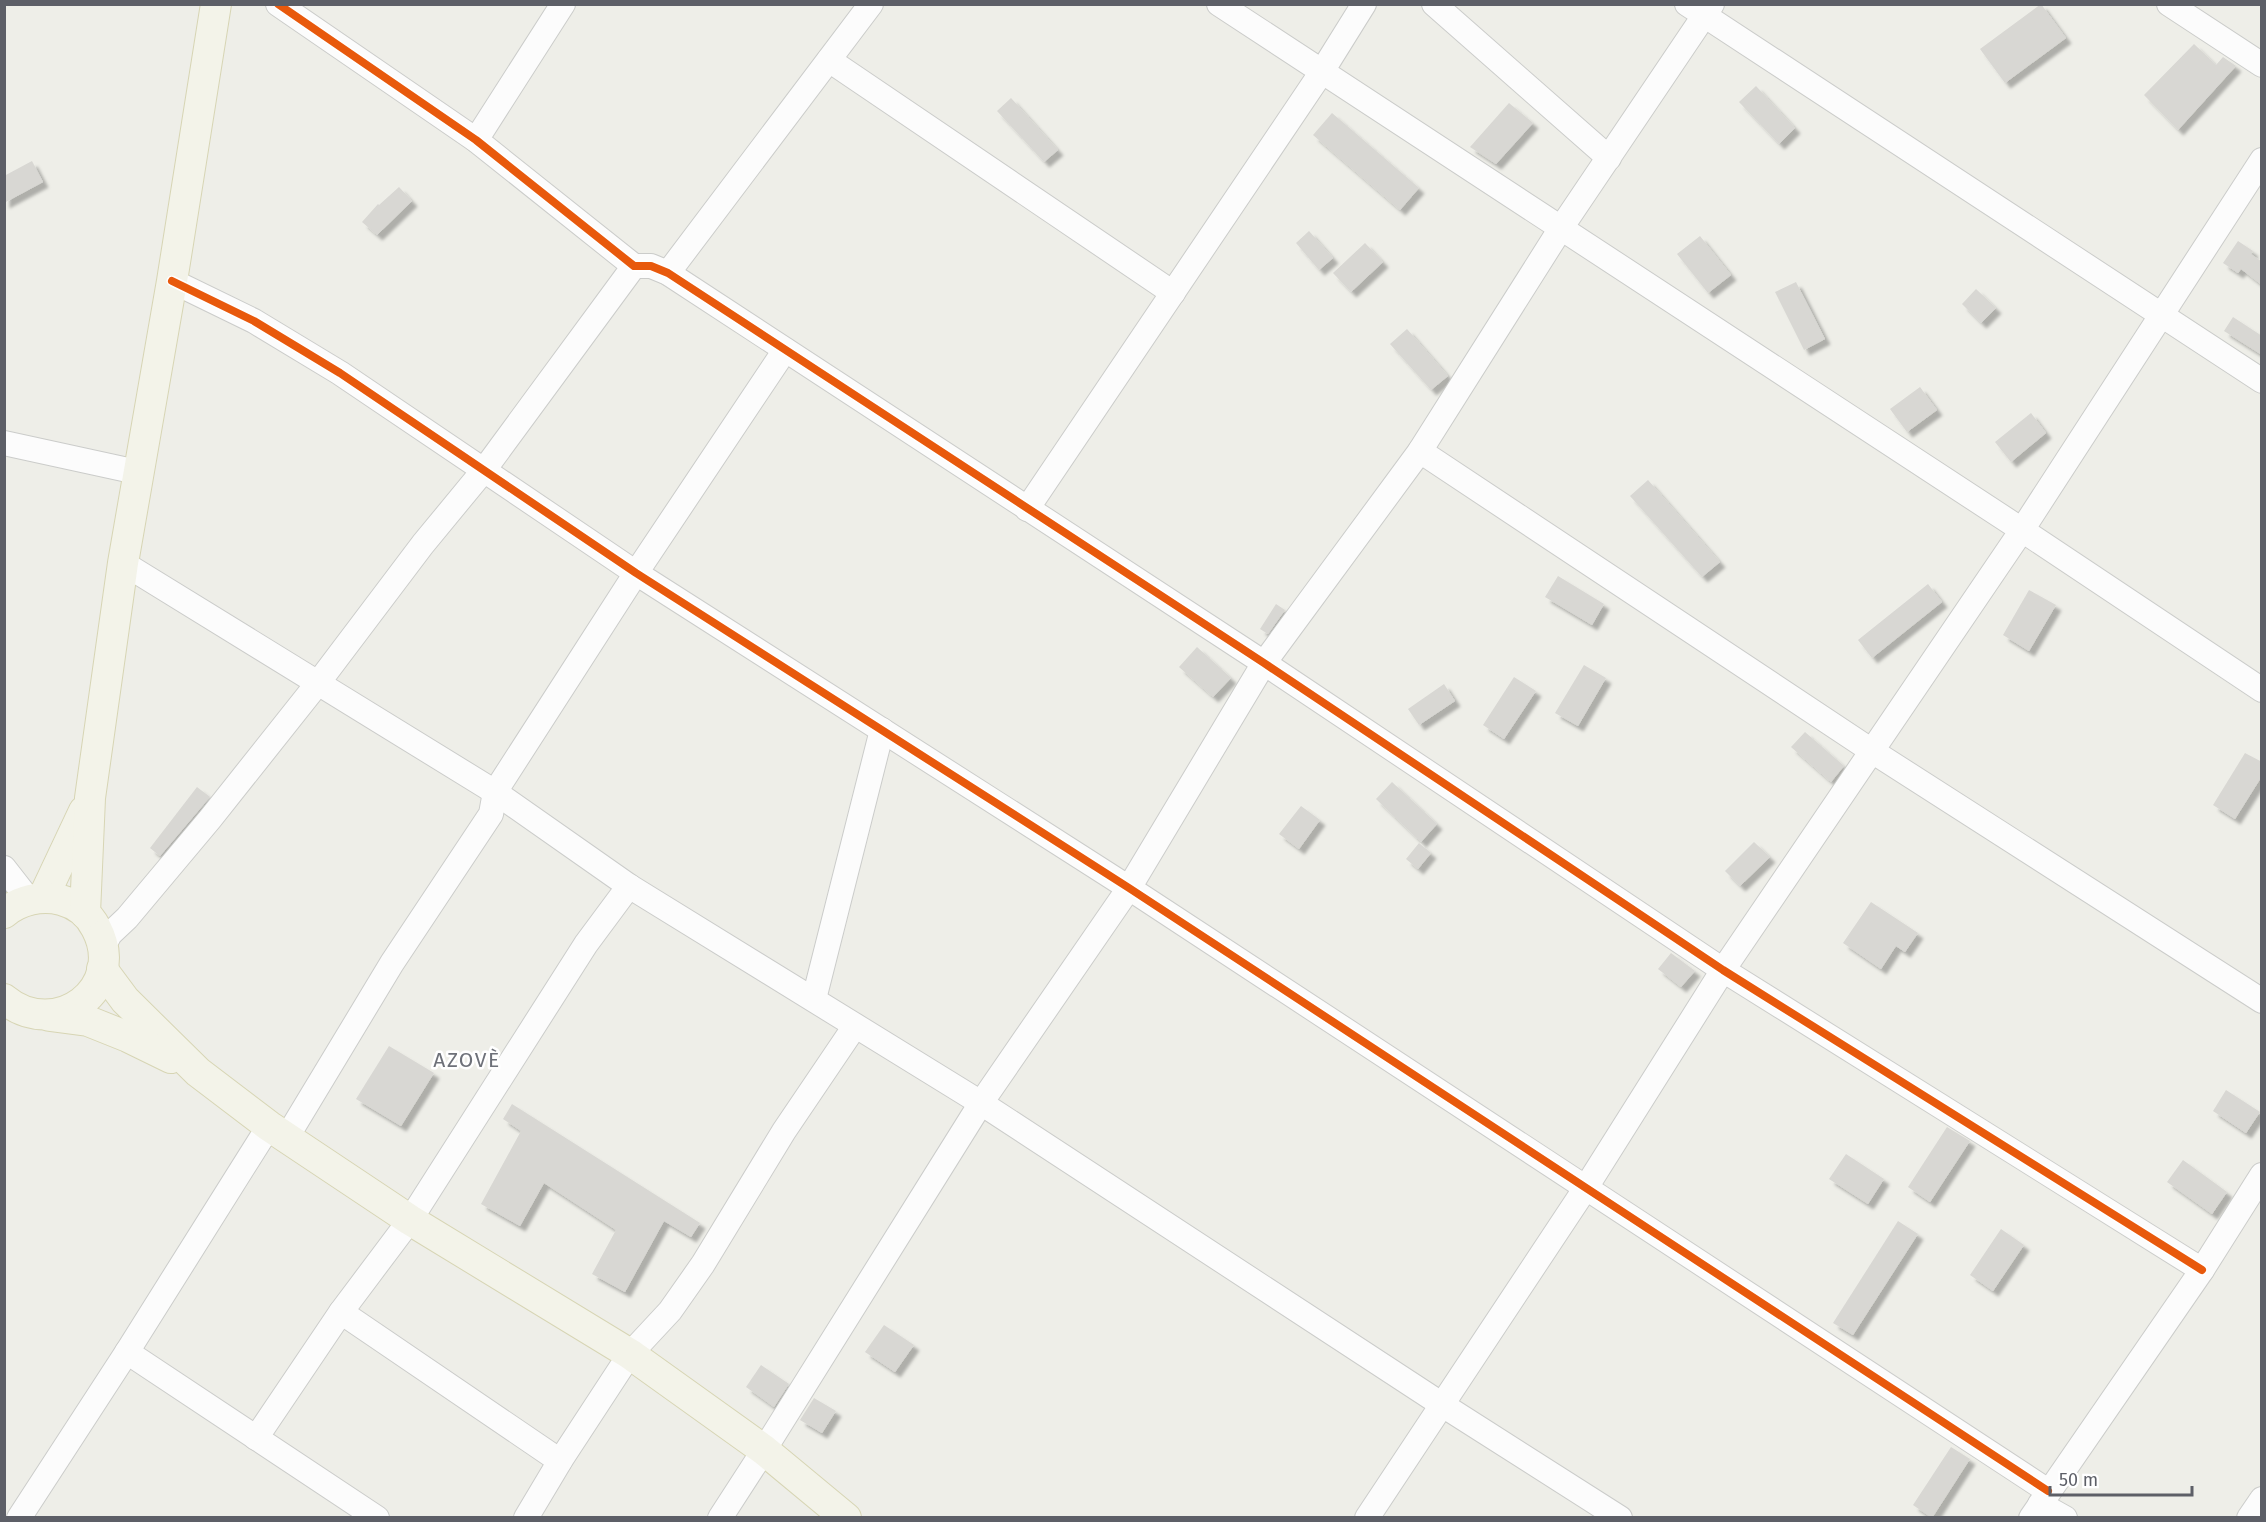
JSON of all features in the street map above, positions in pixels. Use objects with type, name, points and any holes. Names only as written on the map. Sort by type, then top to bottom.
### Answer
[{"type":"main road","points":[[85,913],[90,798],[123,564],[137,472],[172,281],[216,4]]},
{"type":"main road","points":[[17,906],[90,798]]},
{"type":"main road","points":[[17,906],[65,901],[85,913],[93,923],[103,958],[125,1000],[198,1072],[278,1132],[410,1220],[630,1354],[764,1450],[846,1518]]},
{"type":"main road","points":[[20,1009],[72,1009],[83,1002],[98,982],[103,958]]},
{"type":"main road","points":[[20,1009],[88,1021],[128,1037],[198,1072]]},
{"type":"street","points":[[278,4],[476,140],[634,266],[651,266],[668,273],[1264,663],[1723,970],[2202,1270]]},
{"type":"street","points":[[476,140],[563,4]]},
{"type":"street","points":[[668,273],[871,4]]},
{"type":"street","points":[[1219,4],[2262,690]]},
{"type":"street","points":[[1027,508],[1321,73],[1364,4]]},
{"type":"street","points":[[1434,4],[1609,158]]},
{"type":"street","points":[[2169,4],[2262,65]]},
{"type":"street","points":[[720,1518],[981,1103],[1129,888],[1264,663],[1420,451],[1561,228],[1609,158],[1701,8],[2262,381]]},
{"type":"street","points":[[829,60],[1173,293]]},
{"type":"street","points":[[1367,1518],[1585,1189],[1723,970],[2022,530],[2262,160]]},
{"type":"street","points":[[103,958],[110,934],[127,918],[210,819],[318,683],[423,544],[484,470],[634,266]]},
{"type":"street","points":[[172,281],[254,321],[340,373],[636,573],[1129,888],[1585,1189],[2040,1504],[2065,1518]]},
{"type":"street","points":[[19,1518],[127,1352],[481,831],[491,814],[495,792],[636,573],[785,350]]},
{"type":"street","points":[[4,443],[137,472]]},
{"type":"street","points":[[1420,451],[1872,751],[2262,1001]]},
{"type":"street","points":[[123,564],[495,792],[629,886],[981,1103],[1441,1404],[1620,1518]]},
{"type":"street","points":[[814,999],[882,730]]},
{"type":"street","points":[[4,867],[17,906]]},
{"type":"street","points":[[256,1438],[341,1312],[410,1220],[586,944],[629,886]]},
{"type":"street","points":[[526,1518],[560,1461],[630,1354],[670,1311],[703,1264],[784,1131],[855,1026]]},
{"type":"street","points":[[2040,1504],[2202,1270],[2253,1207],[2262,1175]]},
{"type":"street","points":[[341,1312],[560,1461]]},
{"type":"street","points":[[127,1352],[377,1518]]},
{"type":"street","points":[[2249,1518],[2262,1499]]},
{"type":"building","points":[[2041,4],[2066,38],[2005,83],[1980,49]]},
{"type":"building","points":[[2194,44],[2216,65],[2223,57],[2236,66],[2178,130],[2144,95]]},
{"type":"building","points":[[1756,86],[1795,128],[1779,144],[1739,102]]},
{"type":"building","points":[[1011,98],[1058,150],[1044,162],[997,111]]},
{"type":"building","points":[[1509,103],[1533,123],[1496,164],[1470,147]]},
{"type":"building","points":[[1332,113],[1419,188],[1400,210],[1313,135]]},
{"type":"building","points":[[32,161],[43,182],[4,203],[4,176]]},
{"type":"building","points":[[399,187],[412,201],[377,235],[362,222],[378,204]]},
{"type":"building","points":[[1309,231],[1333,258],[1319,270],[1296,243]]},
{"type":"building","points":[[1700,236],[1731,275],[1708,293],[1677,254]]},
{"type":"building","points":[[2238,241],[2253,251],[2251,254],[2262,262],[2262,285],[2241,269],[2238,273],[2223,263]]},
{"type":"building","points":[[1365,243],[1383,262],[1351,292],[1333,273]]},
{"type":"building","points":[[1796,282],[1825,339],[1804,350],[1775,292]]},
{"type":"building","points":[[1976,289],[1996,308],[1981,323],[1962,304]]},
{"type":"building","points":[[2233,317],[2262,336],[2262,355],[2224,331]]},
{"type":"building","points":[[1407,329],[1448,376],[1431,390],[1390,344]]},
{"type":"building","points":[[1920,387],[1937,410],[1907,432],[1890,409]]},
{"type":"building","points":[[2031,413],[2046,433],[2011,462],[1995,442]]},
{"type":"building","points":[[1648,480],[1720,562],[1702,577],[1630,496]]},
{"type":"building","points":[[1558,576],[1604,604],[1592,625],[1545,597]]},
{"type":"building","points":[[1928,584],[1942,602],[1872,658],[1858,640]]},
{"type":"building","points":[[2029,590],[2056,605],[2029,651],[2003,635]]},
{"type":"building","points":[[1276,604],[1285,610],[1268,634],[1260,629]]},
{"type":"building","points":[[1197,647],[1231,678],[1213,697],[1179,667]]},
{"type":"building","points":[[1584,665],[1606,678],[1578,726],[1555,713]]},
{"type":"building","points":[[1514,677],[1536,691],[1504,739],[1483,725]]},
{"type":"building","points":[[1444,684],[1455,701],[1419,725],[1408,709]]},
{"type":"building","points":[[1805,732],[1844,766],[1831,782],[1791,747]]},
{"type":"building","points":[[2245,753],[2262,762],[2262,776],[2235,819],[2213,805]]},
{"type":"building","points":[[1392,782],[1437,824],[1421,842],[1376,799]]},
{"type":"building","points":[[197,787],[210,797],[160,856],[150,848]]},
{"type":"building","points":[[1301,806],[1320,820],[1299,849],[1279,834]]},
{"type":"building","points":[[1754,842],[1770,857],[1740,886],[1725,871]]},
{"type":"building","points":[[1419,843],[1431,853],[1418,869],[1406,859]]},
{"type":"building","points":[[1871,902],[1918,933],[1905,952],[1896,946],[1881,969],[1843,943]]},
{"type":"building","points":[[1671,953],[1695,971],[1681,987],[1658,969]]},
{"type":"building","points":[[389,1046],[434,1073],[401,1126],[356,1099]]},
{"type":"building","points":[[2226,1090],[2260,1112],[2246,1133],[2213,1111]]},
{"type":"building","points":[[512,1104],[700,1223],[691,1237],[664,1221],[625,1292],[592,1274],[616,1230],[544,1183],[520,1226],[481,1204],[521,1131],[503,1119]]},
{"type":"building","points":[[1947,1127],[1970,1141],[1930,1202],[1908,1187]]},
{"type":"building","points":[[1846,1154],[1884,1179],[1868,1204],[1829,1179]]},
{"type":"building","points":[[2183,1160],[2227,1192],[2212,1214],[2167,1182]]},
{"type":"building","points":[[1898,1221],[1918,1234],[1853,1335],[1833,1323]]},
{"type":"building","points":[[2001,1229],[2024,1245],[1993,1291],[1970,1275]]},
{"type":"building","points":[[884,1325],[914,1345],[895,1372],[865,1352]]},
{"type":"building","points":[[761,1365],[789,1384],[774,1407],[746,1387]]},
{"type":"building","points":[[814,1398],[836,1411],[822,1433],[800,1420]]},
{"type":"building","points":[[1951,1447],[1970,1459],[1932,1518],[1913,1505]]},
{"type":"cycle path","points":[[278,4],[476,140],[634,266],[651,266],[668,273],[1264,663],[1723,970],[2202,1270]]},
{"type":"cycle path","points":[[172,281],[254,321],[340,373],[636,573],[1129,888],[2048,1491]]},
{"type":"district","name":"AZOVÈ","points":[[467,1060]]}]
